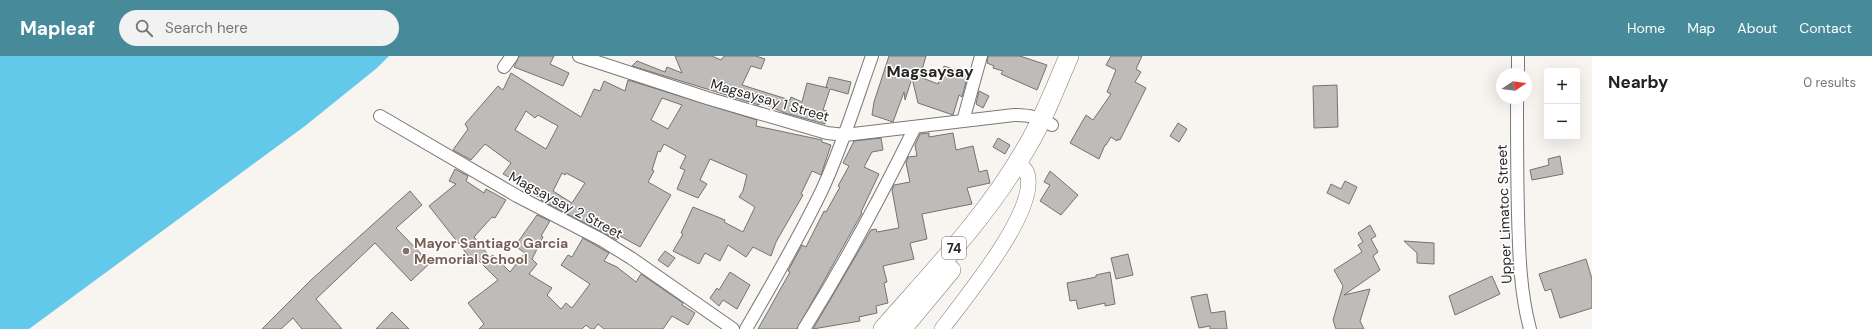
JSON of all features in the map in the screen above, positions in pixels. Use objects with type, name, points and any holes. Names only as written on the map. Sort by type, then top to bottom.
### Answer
[{"type":"main road","name":"74","points":[[1047,122],[1069,56]]},
{"type":"main road","name":"74","points":[[902,329],[964,254],[1026,160],[1083,56]]},
{"type":"main road","name":"74","points":[[883,329],[954,247],[1003,184],[1026,160]]},
{"type":"street","points":[[504,67],[512,56]]},
{"type":"street","name":"Magsaysay 1 Street","points":[[579,56],[707,98],[811,129],[844,135],[1014,115],[1047,122]]},
{"type":"street","points":[[746,329],[776,278],[822,190],[844,135],[872,56]]},
{"type":"street","points":[[963,121],[981,56]]},
{"type":"street","points":[[1518,56],[1518,68]]},
{"type":"street","name":"Upper Limatoc Street","points":[[1518,104],[1516,146],[1519,238],[1522,289],[1530,329]]},
{"type":"street","name":"Magsaysay 2 Street","points":[[380,116],[517,196],[608,244],[631,258],[733,329]]},
{"type":"street","points":[[804,329],[880,200],[915,126]]},
{"type":"street","points":[[942,329],[1014,228],[1026,197],[1028,185],[1026,160]]},
{"type":"water","points":[[0,56],[389,56],[377,68],[305,126],[29,329],[0,329]]},
{"type":"building","points":[[519,56],[554,56],[550,64],[569,73],[563,86],[514,67]]},
{"type":"building","points":[[675,56],[712,56],[721,60],[724,56],[756,56],[765,59],[761,69],[751,66],[742,85],[790,100],[791,97],[802,102],[807,83],[828,88],[826,87],[829,77],[851,82],[848,94],[830,89],[823,110],[827,111],[825,124],[785,113],[759,102],[759,105],[632,66],[637,61],[665,72],[667,67],[682,73]]},
{"type":"building","points":[[889,56],[926,56],[920,77],[938,84],[944,66],[968,74],[962,97],[959,95],[953,115],[918,103],[912,78],[905,100],[904,92],[893,122],[872,115],[874,102]]},
{"type":"building","points":[[988,56],[1020,56],[1047,65],[1037,90],[1001,74],[1003,71],[993,68],[994,66],[987,63]]},
{"type":"building","points":[[1111,56],[1142,56],[1136,69],[1141,72],[1135,82],[1146,88],[1120,140],[1118,139],[1117,141],[1111,137],[1105,145],[1099,159],[1070,143],[1086,115],[1093,120],[1111,94],[1107,92],[1116,70],[1106,65]]},
{"type":"building","points":[[511,73],[581,117],[594,89],[600,91],[604,81],[625,91],[628,80],[757,120],[756,126],[822,140],[822,142],[831,145],[821,175],[812,171],[801,194],[803,195],[776,242],[771,256],[753,247],[746,257],[728,245],[720,261],[705,253],[699,264],[673,251],[683,234],[681,233],[693,207],[725,220],[724,222],[743,232],[755,207],[739,197],[743,191],[747,175],[710,159],[700,180],[707,184],[698,198],[677,189],[685,170],[680,168],[686,156],[664,144],[660,152],[658,151],[652,170],[654,171],[648,182],[671,195],[640,247],[620,236],[617,240],[541,200],[542,199],[525,189],[527,187],[503,174],[511,163],[485,144],[471,160],[453,150],[468,129],[465,124],[498,86],[503,90]],"holes":[[[662,98],[682,105],[668,129],[651,120]],[[526,111],[535,118],[538,115],[558,126],[546,149],[515,130]],[[562,173],[565,175],[566,173],[585,183],[572,203],[553,191]]]},
{"type":"building","points":[[1337,85],[1338,127],[1314,128],[1313,86]]},
{"type":"building","points":[[979,91],[989,96],[983,108],[976,104]]},
{"type":"building","points":[[1178,123],[1187,129],[1179,142],[1170,136]]},
{"type":"building","points":[[929,133],[929,137],[953,133],[956,150],[973,146],[979,172],[987,170],[990,183],[967,188],[972,204],[922,214],[927,239],[910,243],[914,259],[883,266],[887,282],[884,283],[888,303],[876,306],[877,313],[859,317],[860,321],[813,329],[871,230],[876,229],[877,232],[899,228],[892,190],[894,185],[910,182],[906,163],[908,157],[917,156],[915,145],[920,134]]},
{"type":"building","points":[[881,138],[883,150],[872,152],[864,167],[879,174],[861,212],[862,213],[797,329],[758,329],[790,272],[788,271],[802,245],[806,247],[824,211],[826,212],[840,187],[838,186],[849,166],[843,163],[854,141]]},
{"type":"building","points":[[998,138],[1010,145],[1005,154],[993,147]]},
{"type":"building","points":[[1560,156],[1563,174],[1532,180],[1530,170],[1549,165],[1548,159]]},
{"type":"building","points":[[455,169],[468,176],[466,181],[484,193],[486,189],[506,200],[495,218],[492,217],[474,237],[490,257],[493,255],[510,272],[525,253],[515,246],[537,215],[550,221],[541,236],[543,237],[532,259],[537,264],[529,274],[552,288],[547,295],[561,309],[566,303],[572,308],[590,284],[561,265],[568,255],[572,257],[583,238],[609,253],[604,261],[617,267],[636,282],[641,274],[683,303],[682,305],[695,313],[688,325],[672,316],[663,329],[604,329],[598,324],[594,329],[591,329],[586,325],[582,329],[479,329],[484,324],[468,303],[498,280],[474,256],[471,259],[429,206],[456,184],[449,181]]},
{"type":"building","points":[[1050,171],[1078,195],[1061,215],[1040,201],[1050,185],[1044,182]]},
{"type":"building","points":[[1345,181],[1357,187],[1349,204],[1327,193],[1331,184],[1341,189]]},
{"type":"building","points":[[410,191],[422,205],[396,228],[430,263],[411,281],[375,243],[316,299],[342,329],[302,329],[293,318],[281,329],[262,329],[311,280]]},
{"type":"building","points":[[1370,225],[1376,236],[1371,239],[1378,252],[1373,256],[1380,270],[1344,295],[1370,289],[1360,321],[1364,329],[1336,329],[1333,320],[1343,286],[1334,270],[1362,252],[1358,245],[1363,242],[1358,233]]},
{"type":"building","points":[[1404,241],[1434,243],[1434,264],[1417,263],[1417,253]]},
{"type":"building","points":[[665,251],[675,258],[668,267],[658,260]]},
{"type":"building","points":[[1128,254],[1133,275],[1116,279],[1111,258]]},
{"type":"building","points":[[1586,259],[1592,279],[1592,308],[1560,318],[1551,289],[1545,291],[1539,274]]},
{"type":"building","points":[[730,272],[750,285],[737,309],[723,300],[719,306],[710,298],[717,288],[719,290]]},
{"type":"building","points":[[1110,272],[1115,304],[1105,306],[1105,303],[1078,309],[1076,300],[1070,301],[1067,283],[1096,277],[1096,275]]},
{"type":"building","points":[[1492,276],[1500,294],[1455,315],[1449,296]]},
{"type":"building","points":[[1207,294],[1211,313],[1225,311],[1227,329],[1210,329],[1210,326],[1199,328],[1191,297]]},
{"type":"building","points":[[392,312],[409,329],[376,329]]},
{"type":"place","name":"Mayor Santiago Garcia Memorial School","points":[[406,251]]},
{"type":"district","name":"Magsaysay","points":[[930,71]]}]
